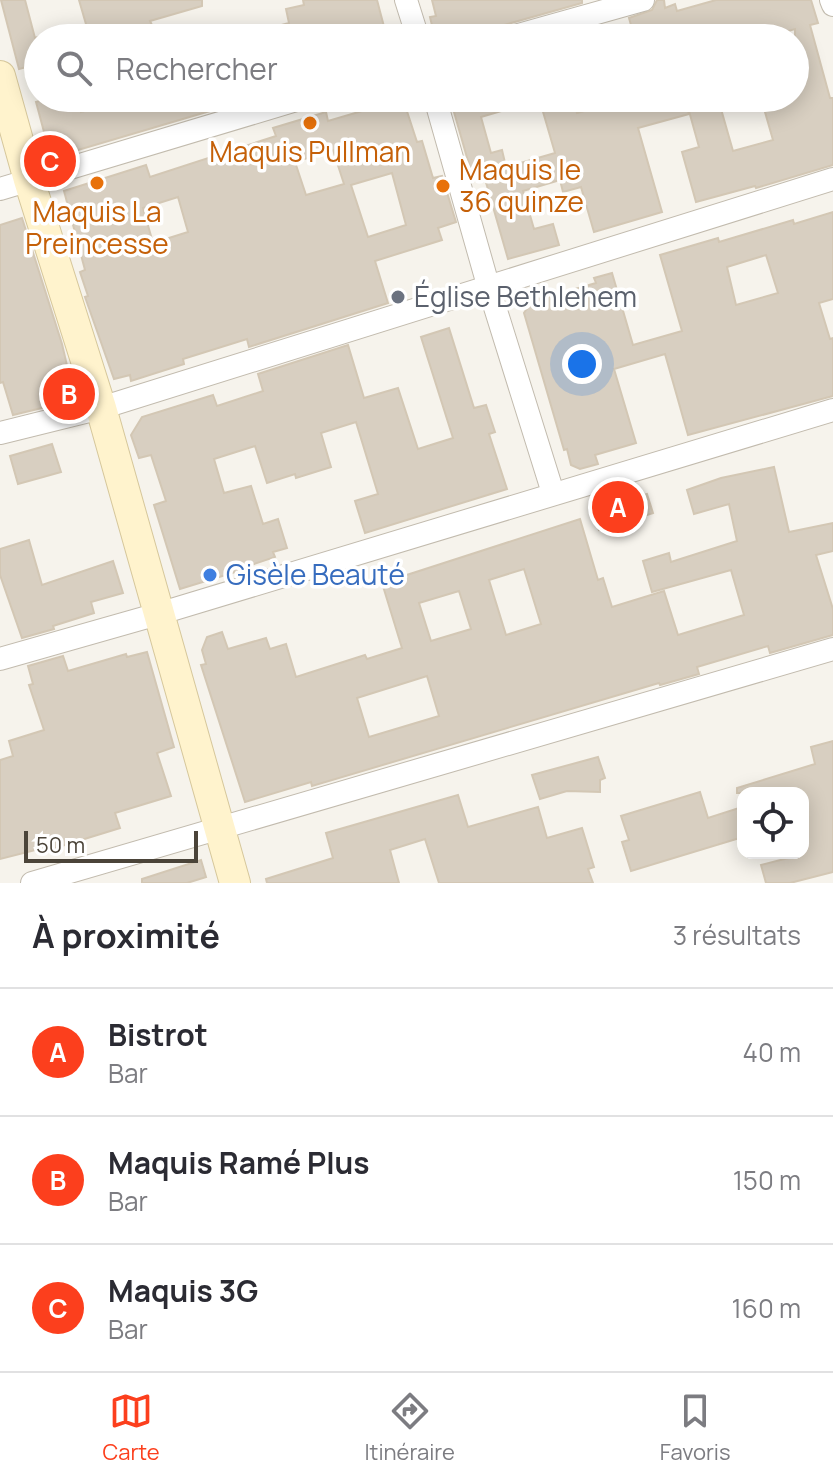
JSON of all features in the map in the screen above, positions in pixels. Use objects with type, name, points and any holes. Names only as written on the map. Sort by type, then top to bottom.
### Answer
[{"type":"street","points":[[406,0],[414,24]]},
{"type":"street","points":[[558,24],[643,0]]},
{"type":"street","points":[[0,76],[29,180],[101,408],[235,883]]},
{"type":"street","points":[[0,189],[256,112]]},
{"type":"street","points":[[439,112],[488,285],[553,493]]},
{"type":"street","points":[[0,433],[101,408],[833,179]]},
{"type":"street","points":[[0,659],[833,410]]},
{"type":"street","points":[[32,883],[833,649]]},
{"type":"building","points":[[1,0],[25,0],[31,24],[24,24],[24,68],[19,69]]},
{"type":"building","points":[[79,0],[202,0],[202,6],[150,21],[152,24],[86,24]]},
{"type":"building","points":[[303,0],[377,0],[383,24],[285,24],[289,23],[286,9],[304,5]]},
{"type":"building","points":[[432,0],[582,0],[582,3],[508,24],[432,24],[430,17],[436,16]]},
{"type":"building","points":[[657,0],[664,0],[665,8],[675,4],[677,11],[716,0],[811,0],[818,23],[810,25],[830,98],[833,98],[833,165],[696,202],[682,152],[699,147],[689,112],[722,112],[733,151],[773,140],[765,112],[809,112],[809,24],[631,24],[629,18],[652,10]]},
{"type":"building","points":[[39,112],[207,112],[51,158]]},
{"type":"building","points":[[326,112],[328,121],[359,112],[407,112],[417,142],[422,141],[433,178],[442,176],[456,222],[438,228],[442,240],[375,261],[388,303],[249,347],[247,339],[183,359],[184,364],[131,381],[130,375],[114,379],[85,297],[88,296],[80,272],[85,270],[64,191],[146,165],[150,177],[276,136],[273,128]],"holes":[[[333,150],[344,184],[306,195],[295,162]],[[392,173],[406,225],[368,237],[351,185]],[[178,197],[188,232],[153,243],[143,208]]]},
{"type":"building","points":[[454,112],[498,112],[481,117],[491,153],[502,150],[506,167],[555,153],[543,112],[689,114],[638,128],[662,212],[594,232],[581,187],[563,192],[560,180],[523,191],[534,229],[553,224],[559,245],[508,259],[481,165],[470,168]]},
{"type":"building","points":[[833,212],[833,299],[819,303],[830,339],[833,338],[833,396],[688,435],[665,354],[614,369],[636,443],[595,455],[598,464],[580,469],[571,465],[524,313],[535,297],[540,299],[596,283],[594,278],[612,273],[633,345],[682,331],[660,255],[718,238],[719,242],[793,220],[794,224]],"holes":[[[766,255],[778,293],[736,305],[727,267]]]},
{"type":"building","points":[[22,218],[62,344],[75,400],[13,415],[3,382],[0,383],[0,225]]},
{"type":"building","points":[[449,328],[474,408],[486,405],[495,432],[489,434],[507,489],[365,533],[355,501],[378,494],[356,422],[321,433],[331,467],[296,478],[295,474],[267,483],[255,446],[214,459],[224,493],[251,486],[263,524],[278,519],[287,548],[273,552],[275,557],[242,570],[180,589],[154,505],[166,501],[151,455],[139,458],[131,435],[142,417],[213,395],[217,406],[263,391],[258,374],[348,345],[364,398],[398,388],[418,449],[453,438],[421,337]]},
{"type":"building","points":[[52,444],[61,472],[18,484],[10,456]]},
{"type":"building","points":[[774,467],[789,532],[833,523],[833,551],[816,555],[833,609],[833,635],[770,653],[768,646],[697,667],[699,674],[659,683],[312,786],[311,782],[245,802],[201,665],[206,664],[202,650],[207,637],[222,632],[228,649],[266,638],[270,649],[286,644],[296,677],[365,655],[367,659],[402,648],[382,583],[580,519],[598,580],[603,578],[612,607],[664,591],[678,635],[744,615],[731,570],[652,592],[643,561],[669,553],[671,562],[737,541],[729,504],[694,514],[687,490],[721,478]],"holes":[[[524,569],[541,624],[506,635],[489,580]],[[459,591],[471,629],[431,641],[419,603]],[[427,676],[439,716],[369,737],[357,698]]]},
{"type":"building","points":[[647,494],[653,513],[599,530],[593,510]]},
{"type":"building","points":[[29,540],[42,585],[113,561],[123,593],[91,602],[94,613],[22,638],[0,575],[0,549]]},
{"type":"building","points":[[147,652],[174,747],[157,753],[171,796],[115,813],[120,828],[52,849],[51,846],[0,859],[0,760],[13,756],[9,741],[44,730],[29,685],[33,684],[28,666],[63,656],[68,671],[126,654],[127,657]]},
{"type":"building","points":[[833,741],[833,872],[790,883],[766,883],[761,865],[784,859],[809,859],[809,787],[740,787],[815,764],[811,747]]},
{"type":"building","points":[[598,757],[605,778],[600,780],[600,792],[567,791],[540,799],[532,775]]},
{"type":"building","points":[[700,792],[708,818],[737,809],[737,839],[631,871],[622,842],[629,840],[621,816]]},
{"type":"building","points":[[458,795],[468,827],[538,807],[547,838],[582,828],[594,867],[588,869],[593,883],[439,883],[425,839],[390,850],[399,883],[267,883],[266,879],[333,858],[326,833]]},
{"type":"building","points":[[201,860],[206,877],[187,883],[142,883],[142,879]]},
{"type":"place","name":"Maquis Pullman","points":[[310,123]]},
{"type":"place","name":"Maquis 3G","points":[[50,161]]},
{"type":"place","name":"Maquis La Preincesse","points":[[97,183]]},
{"type":"place","name":"Maquis le 36 quinze","points":[[443,186]]},
{"type":"place","name":"Église Bethlehem","points":[[398,297]]},
{"type":"place","name":"Maquis Ramé Plus","points":[[69,394]]},
{"type":"place","name":"Bistrot","points":[[618,507]]},
{"type":"place","name":"Gisèle Beauté","points":[[210,575]]}]
